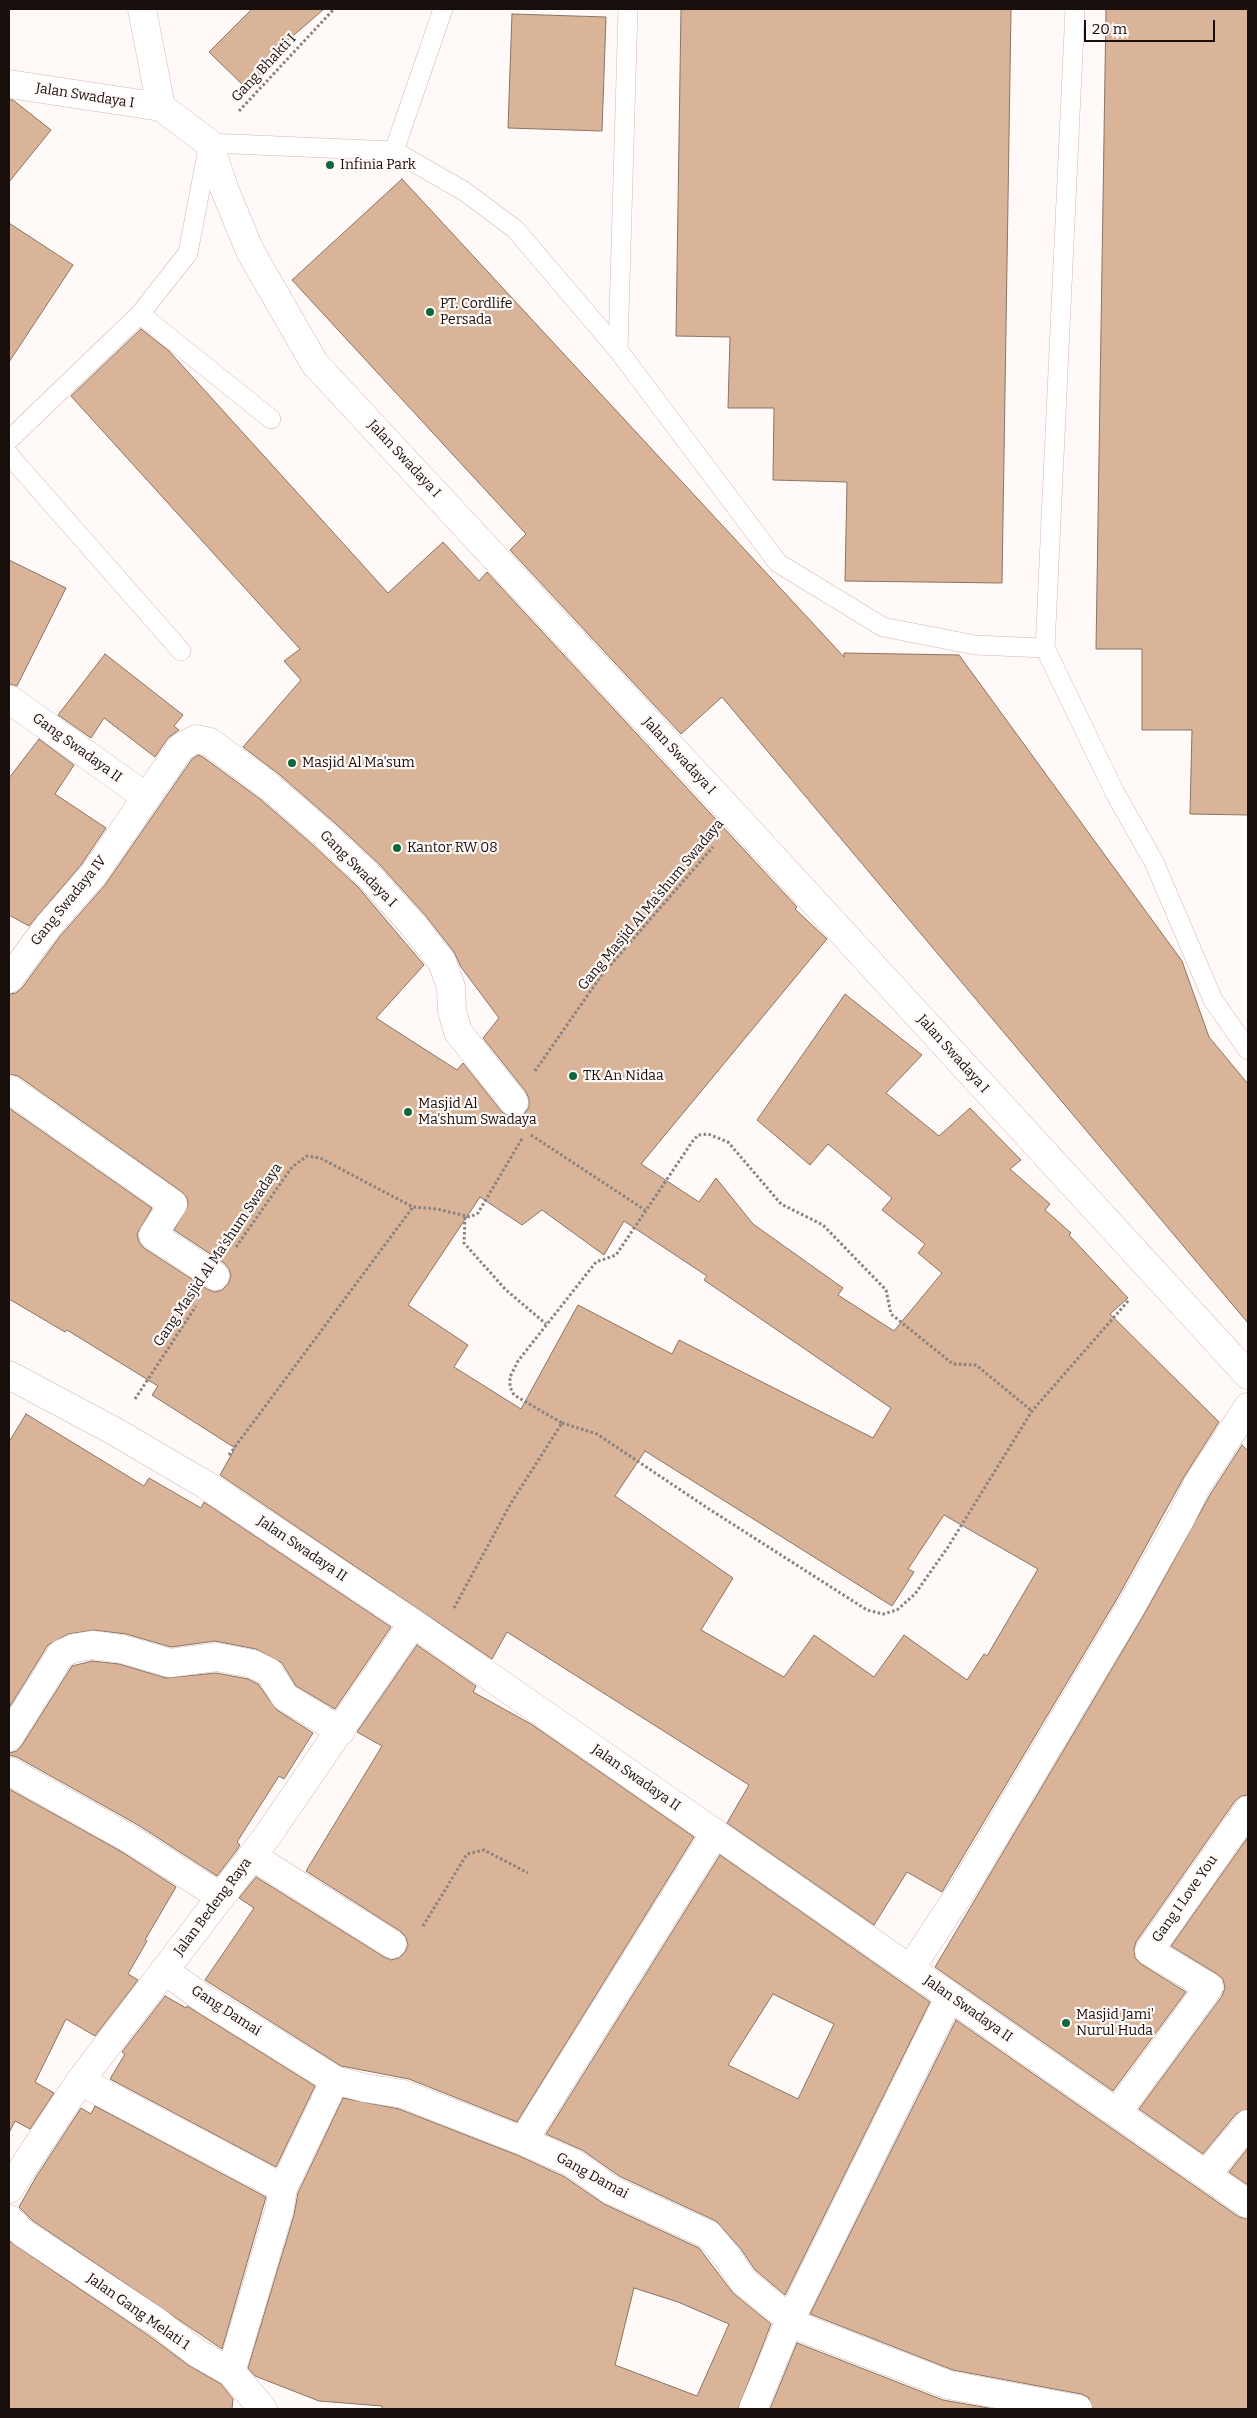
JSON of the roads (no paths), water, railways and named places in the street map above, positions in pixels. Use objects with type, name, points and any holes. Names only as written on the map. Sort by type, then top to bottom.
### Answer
[{"type":"street","points":[[142,9],[161,107]]},
{"type":"street","name":"Jalan Swadaya I","points":[[9,84],[161,107],[209,143],[224,188],[250,251],[315,364],[738,819],[1248,1375]]},
{"type":"street","name":"Gang Swadaya II","points":[[9,698],[146,797]]},
{"type":"street","name":"Gang Swadaya I","points":[[146,797],[181,747],[196,739],[210,742],[270,787],[369,876],[442,962],[450,987],[452,1011],[458,1032],[514,1102]]},
{"type":"street","name":"Gang Swadaya IV","points":[[9,979],[49,925],[93,875],[146,797]]},
{"type":"street","points":[[9,1089],[173,1204],[153,1235],[215,1276]]},
{"type":"street","name":"Jalan Swadaya II","points":[[9,1374],[114,1431],[206,1485],[437,1639],[1248,2204]]},
{"type":"street","points":[[910,1969],[971,1876],[1132,1605],[1181,1518],[1197,1484],[1248,1407]]},
{"type":"street","name":"Jalan Bedeng Raya","points":[[9,2189],[80,2081],[252,1856],[341,1731],[413,1623]]},
{"type":"street","points":[[9,1737],[60,1654],[74,1648],[92,1645],[122,1649],[170,1663],[218,1657],[253,1664],[269,1672],[286,1697],[341,1731]]},
{"type":"street","points":[[9,1771],[130,1839],[220,1897]]},
{"type":"street","name":"Gang I Love You","points":[[1117,2113],[1209,1986],[1149,1951],[1248,1810]]},
{"type":"street","points":[[523,2141],[715,1832]]},
{"type":"street","points":[[252,1856],[392,1944]]},
{"type":"street","name":"Gang Damai","points":[[164,1970],[204,1999],[335,2080],[365,2088],[403,2094],[523,2141],[572,2163],[605,2187],[709,2235],[729,2259],[743,2281],[800,2327],[948,2385],[1034,2405],[1078,2409]]},
{"type":"street","points":[[753,2409],[790,2320],[950,1996]]},
{"type":"street","points":[[231,2372],[279,2211],[284,2188],[335,2080]]},
{"type":"street","points":[[80,2081],[284,2188]]},
{"type":"street","points":[[1206,2175],[1248,2124]]},
{"type":"street","name":"Jalan Gang Melati 1","points":[[9,2219],[23,2233],[157,2322],[197,2353],[231,2372],[263,2409]]},
{"type":"lane","points":[[394,151],[443,9]]},
{"type":"lane","points":[[618,350],[628,9]]},
{"type":"lane","points":[[1075,9],[1045,648],[1115,793],[1154,862],[1213,1000],[1248,1050]]},
{"type":"lane","points":[[9,440],[140,314],[188,253],[209,143],[394,151],[464,191],[515,229],[618,350],[778,563],[883,627],[974,645],[1045,648]]},
{"type":"lane","points":[[140,314],[271,419]]},
{"type":"lane","points":[[9,455],[182,651]]},
{"type":"place","name":"Infinia Park","points":[[330,165]]},
{"type":"place","name":"PT. Cordlife Persada","points":[[430,312]]},
{"type":"place","name":"Masjid Al Ma'sum","points":[[292,763]]},
{"type":"place","name":"Kantor RW 08","points":[[397,848]]},
{"type":"place","name":"TK An Nidaa","points":[[573,1076]]},
{"type":"place","name":"Masjid Al Ma'shum Swadaya","points":[[408,1112]]},
{"type":"place","name":"Masjid Jami' Nurul Huda","points":[[1066,2023]]}]
